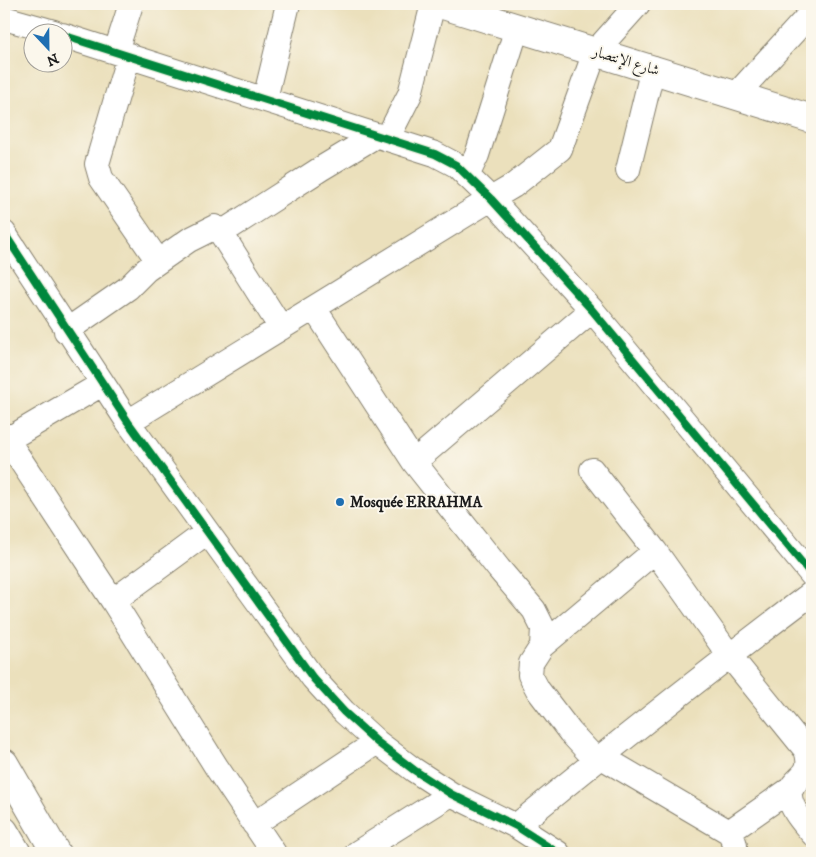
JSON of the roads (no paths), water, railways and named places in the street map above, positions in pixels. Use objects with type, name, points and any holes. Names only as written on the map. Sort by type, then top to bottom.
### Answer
[{"type":"main road","name":"شارع الإنتصار","points":[[440,4],[484,10],[517,28],[653,68],[812,119]]},
{"type":"main road","points":[[4,763],[56,853]]},
{"type":"main road","points":[[4,831],[17,853]]},
{"type":"street","points":[[131,4],[123,53],[97,164],[101,178],[158,261]]},
{"type":"street","points":[[264,99],[288,4]]},
{"type":"street","points":[[221,233],[322,168],[382,137],[410,94],[433,4]]},
{"type":"street","points":[[128,422],[492,199],[560,149],[595,52],[638,4]]},
{"type":"street","points":[[736,95],[812,12]]},
{"type":"street","points":[[10,13],[31,22]]},
{"type":"street","points":[[467,176],[477,155],[517,28]]},
{"type":"street","points":[[72,38],[435,154],[456,165],[492,199],[592,310],[812,575]]},
{"type":"street","points":[[628,170],[653,68]]},
{"type":"street","points":[[66,331],[128,288],[158,261],[202,232],[215,228],[221,233],[281,328]]},
{"type":"street","points":[[4,233],[66,331],[128,422],[313,678],[344,712],[377,742],[414,770],[451,794],[516,826],[543,850]]},
{"type":"street","points":[[314,308],[414,462],[534,610],[543,628],[542,646]]},
{"type":"street","points":[[414,462],[592,310]]},
{"type":"street","points":[[102,384],[6,438],[274,853]]},
{"type":"street","points":[[592,470],[655,551],[729,655],[806,750],[810,759],[806,771],[792,788],[731,843],[598,758],[570,732],[538,690],[530,674],[531,664],[542,646],[655,551]]},
{"type":"street","points":[[113,601],[207,532]]},
{"type":"street","points":[[516,826],[598,758],[729,655],[812,594]]},
{"type":"street","points":[[254,824],[377,742]]},
{"type":"street","points":[[792,788],[790,797],[793,806],[812,833]]},
{"type":"street","points":[[357,853],[451,794]]},
{"type":"place","name":"Mosquée ERRAHMA","points":[[340,502]]}]
